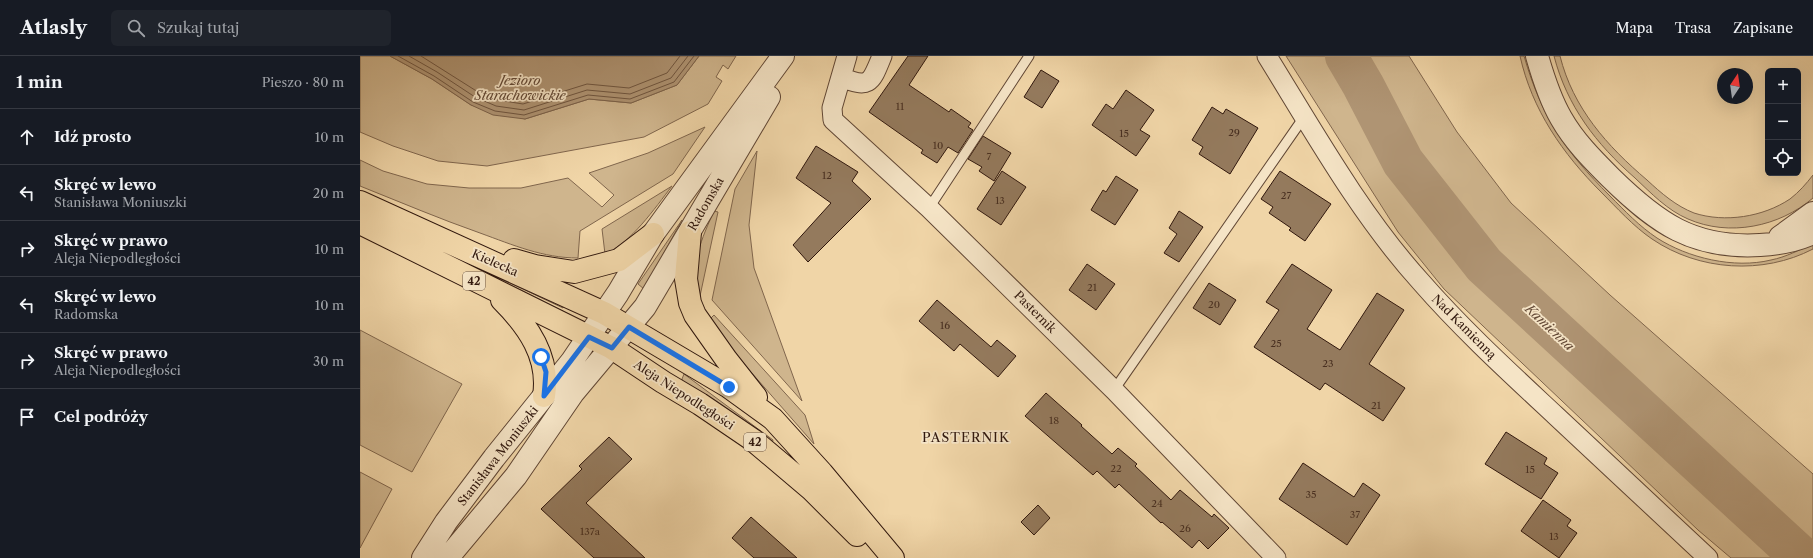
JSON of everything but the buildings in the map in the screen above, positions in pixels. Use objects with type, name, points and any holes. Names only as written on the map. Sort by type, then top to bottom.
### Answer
[{"type":"main road","name":"Kielecka","points":[[360,202],[604,313],[629,327]]},
{"type":"main road","name":"Kielecka","points":[[360,223],[589,337]]},
{"type":"main road","points":[[690,232],[686,278],[690,303],[695,315],[726,359],[773,419]]},
{"type":"main road","points":[[449,242],[535,266],[574,272],[619,260],[653,234]]},
{"type":"main road","points":[[491,289],[526,326],[535,343],[546,372],[544,396]]},
{"type":"main road","name":"42","points":[[629,327],[729,387],[773,419],[822,473],[893,558]]},
{"type":"main road","name":"Aleja Niepodległości","points":[[589,337],[612,348],[753,440],[811,489],[880,558]]},
{"type":"street","name":"Radomska","points":[[589,337],[653,234],[783,56]]},
{"type":"street","name":"Radomska","points":[[612,348],[645,308],[792,56]]},
{"type":"street","name":"Pasternik","points":[[847,56],[832,108],[833,120],[929,208],[1114,390],[1276,558]]},
{"type":"street","points":[[841,77],[857,84],[868,81],[874,75],[882,56]]},
{"type":"street","name":"Nad Kamienną","points":[[1267,56],[1304,117],[1384,237],[1420,282],[1508,372],[1708,558]]},
{"type":"street","points":[[1537,56],[1550,96],[1573,138],[1589,156],[1650,213],[1681,232],[1699,239],[1721,244],[1742,246],[1762,245],[1795,240],[1813,233]]},
{"type":"street","points":[[1762,245],[1785,234],[1813,213]]},
{"type":"street","name":"Stanisława Moniuszki","points":[[423,558],[446,522],[494,458],[589,337]]},
{"type":"street","name":"Stanisława Moniuszki","points":[[446,558],[516,476],[573,393],[612,348]]},
{"type":"lane","points":[[929,208],[1029,56]]},
{"type":"lane","points":[[1114,390],[1304,117]]},
{"type":"shaded area","points":[[360,56],[390,56],[432,79],[471,105],[525,119],[589,99],[631,103],[677,85],[699,56],[736,56],[728,69],[723,65],[716,77],[722,81],[708,104],[644,137],[487,166],[438,161],[393,146],[360,132]]},
{"type":"shaded area","points":[[1286,56],[1409,56],[1457,132],[1511,203],[1610,295],[1813,474],[1813,558],[1731,558],[1698,530],[1444,289],[1398,232]]},
{"type":"shaded area","points":[[1520,56],[1524,56],[1531,78],[1547,116],[1580,164],[1621,207],[1657,238],[1669,245],[1697,256],[1727,262],[1742,263],[1777,259],[1813,244],[1813,249],[1794,257],[1773,263],[1752,266],[1731,266],[1690,258],[1670,250],[1652,239],[1632,223],[1601,192],[1562,147],[1532,95]]},
{"type":"shaded area","points":[[1554,56],[1560,56],[1573,93],[1593,125],[1605,140],[1652,185],[1681,207],[1694,213],[1718,218],[1731,218],[1756,214],[1790,199],[1813,175],[1813,198],[1800,208],[1785,216],[1753,226],[1737,228],[1720,227],[1704,224],[1680,215],[1653,195],[1608,152],[1596,138],[1575,108]]},
{"type":"shaded area","points":[[705,127],[673,174],[580,231],[578,258],[553,256],[516,246],[450,222],[360,186],[360,160],[383,171],[427,184],[469,188],[521,188],[568,178],[602,207],[614,195],[589,173],[648,153]]},
{"type":"shaded area","points":[[757,151],[749,225],[754,268],[802,401],[712,300],[735,189]]},
{"type":"shaded area","points":[[672,186],[642,224],[624,242],[605,254],[602,229]]},
{"type":"shaded area","points":[[714,211],[718,212],[700,296],[696,286],[696,264],[701,242]]},
{"type":"shaded area","points":[[682,220],[644,289],[638,284]]},
{"type":"shaded area","points":[[408,235],[564,303],[563,308]]},
{"type":"shaded area","points":[[714,315],[805,415],[814,444],[729,347],[709,320]]},
{"type":"shaded area","points":[[360,330],[462,384],[412,472],[360,445]]},
{"type":"shaded area","points":[[684,374],[773,440],[772,444],[683,383],[682,379]]},
{"type":"shaded area","points":[[360,472],[392,489],[360,548]]},
{"type":"water","name":"Jezioro Starachowickie","points":[[390,56],[699,56],[677,85],[631,103],[589,99],[525,119],[493,115],[471,105],[432,79]]},
{"type":"waterway","name":"Kamienna","points":[[1346,56],[1363,85],[1403,162],[1484,265],[1802,558]]},
{"type":"district","name":"PASTERNIK","points":[[966,437]]},
{"type":"route","points":[[541,357],[546,372],[544,396],[589,337],[612,348],[629,327],[729,387]]}]
